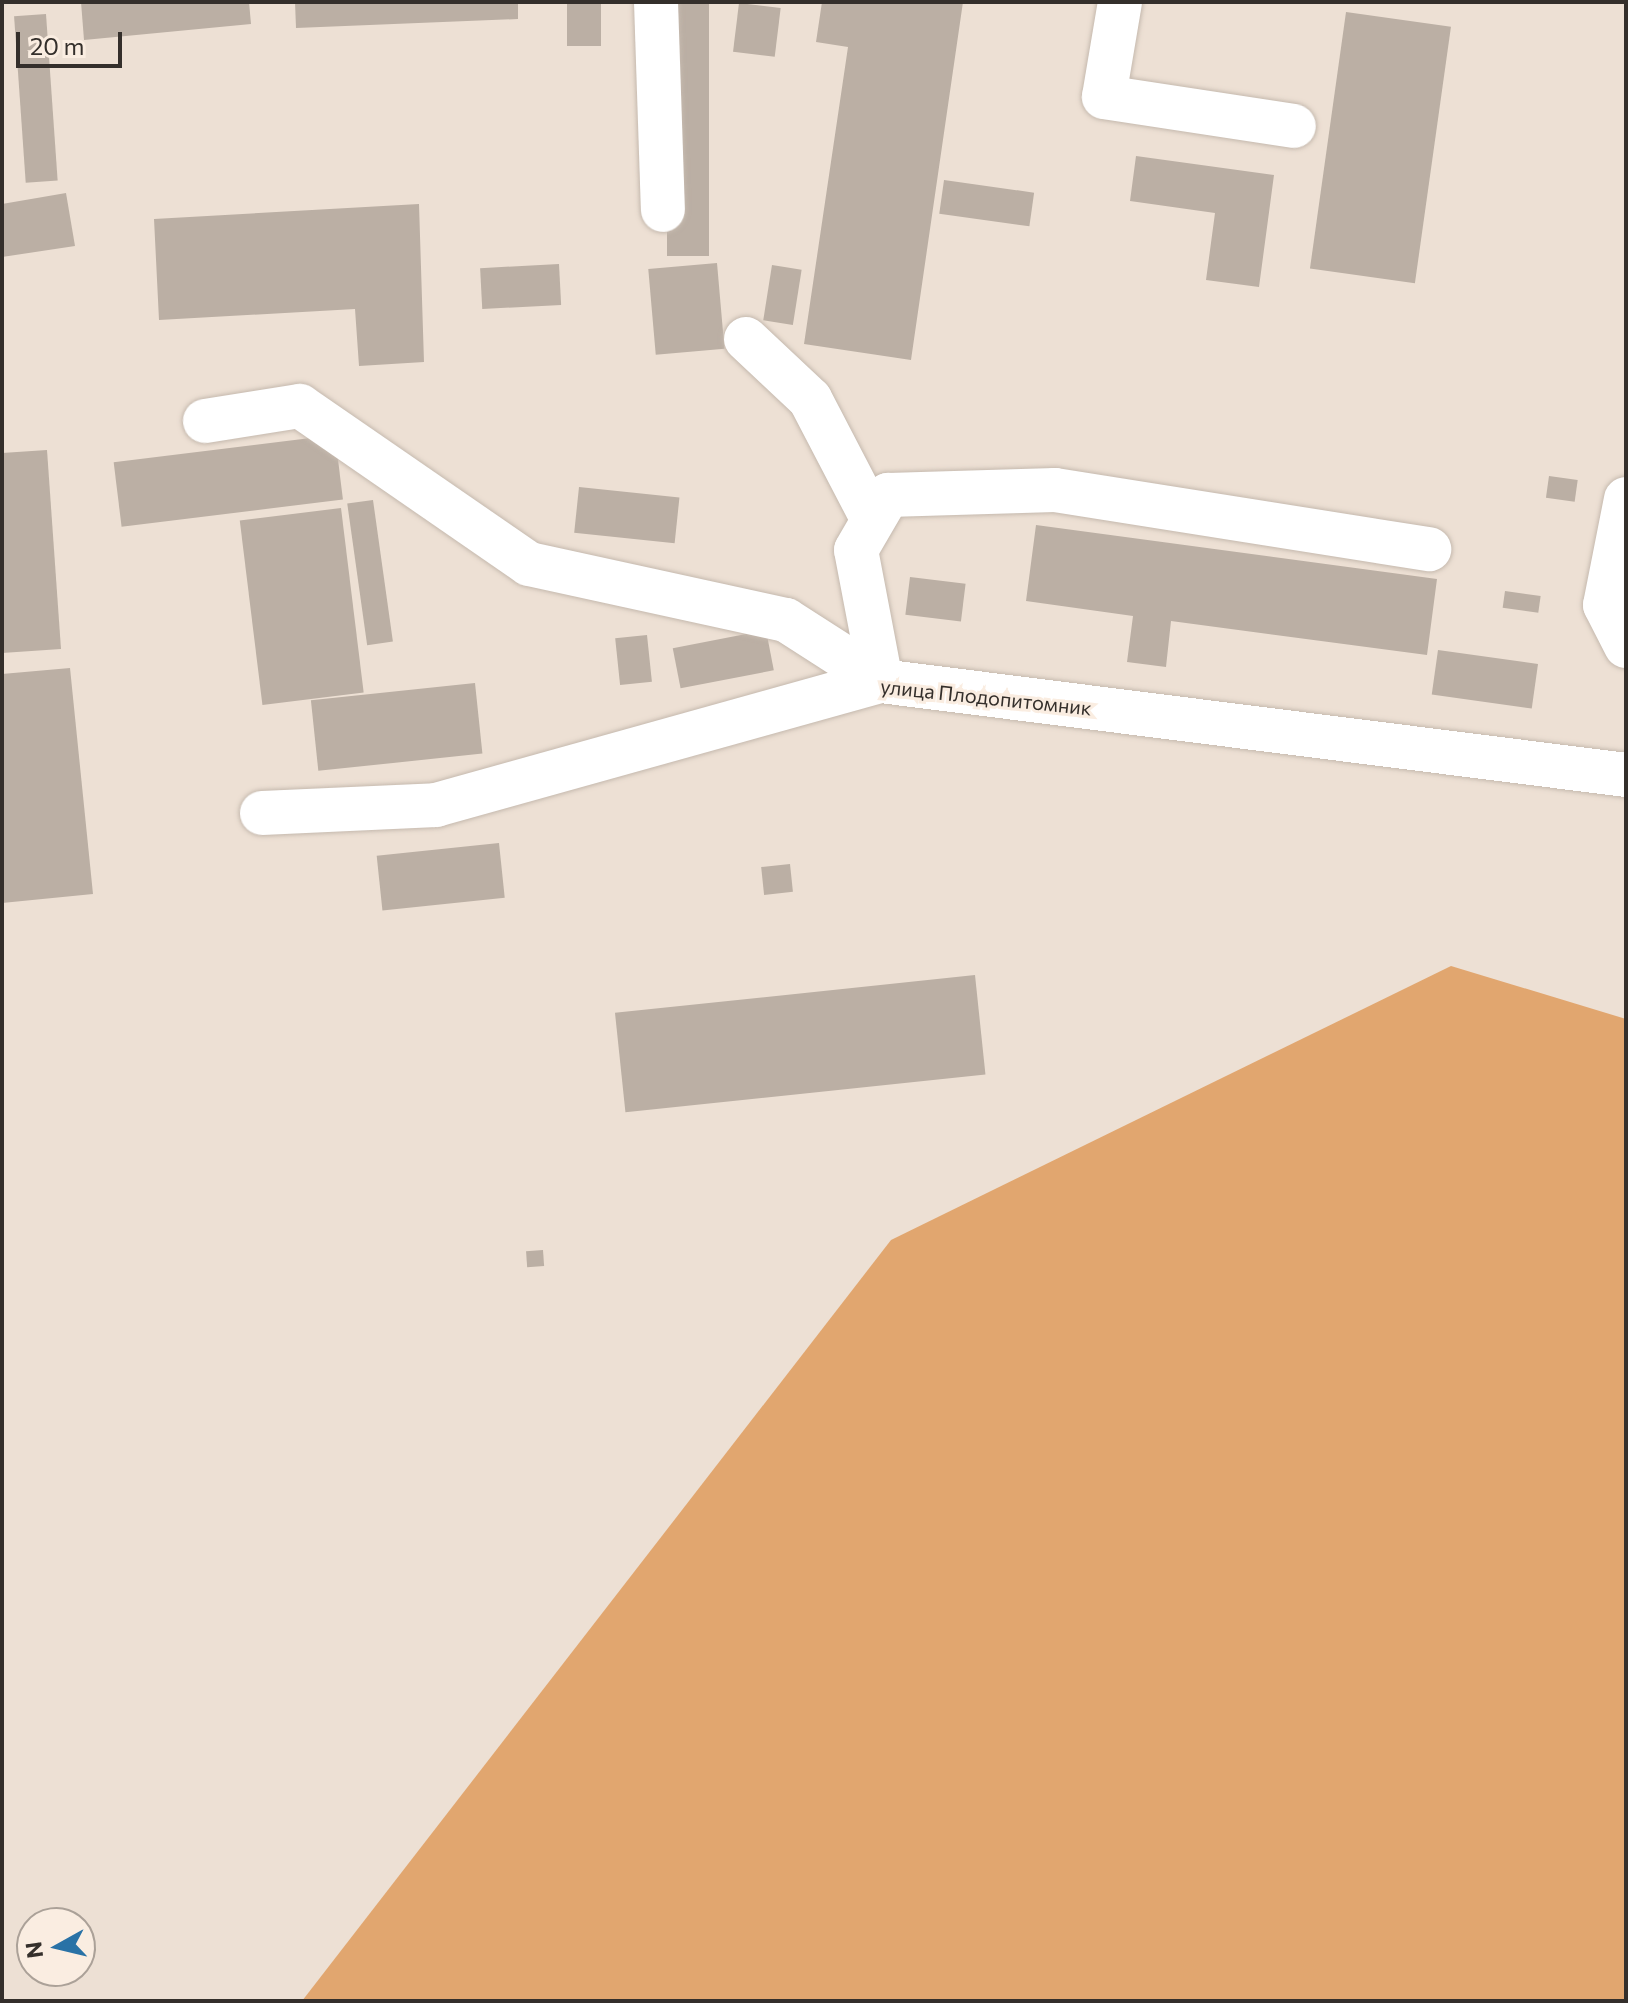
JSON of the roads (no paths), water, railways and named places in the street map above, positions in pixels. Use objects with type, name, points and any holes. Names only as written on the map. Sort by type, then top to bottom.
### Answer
[{"type":"street","points":[[656,2],[663,210]]},
{"type":"street","points":[[1120,2],[1104,97],[1294,126]]},
{"type":"street","points":[[746,339],[810,399],[873,520]]},
{"type":"street","points":[[205,421],[300,406],[529,564],[786,620],[881,681]]},
{"type":"street","points":[[881,681],[856,550],[888,495],[1055,490],[1429,549]]},
{"type":"street","points":[[1626,499],[1605,605],[1626,646]]},
{"type":"street","name":"улица Плодопитомник","points":[[262,813],[436,805],[881,681],[1626,775]]}]
